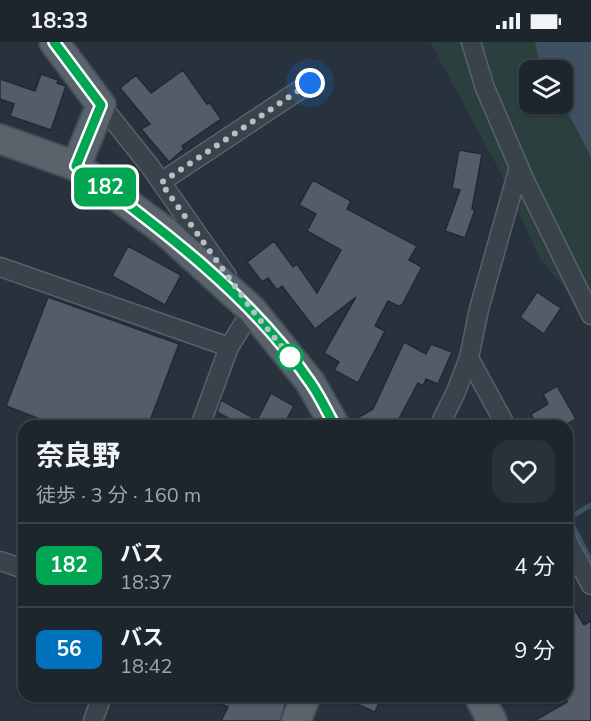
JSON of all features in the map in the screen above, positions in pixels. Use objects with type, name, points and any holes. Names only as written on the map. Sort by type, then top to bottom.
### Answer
[{"type":"main road","points":[[54,42],[101,105],[76,166]]},
{"type":"main road","points":[[0,141],[76,166],[166,232],[252,310],[310,382],[332,420]]},
{"type":"main road","points":[[296,721],[304,702]]},
{"type":"main road","points":[[482,702],[492,721]]},
{"type":"street","points":[[471,42],[485,88],[519,167],[591,315]]},
{"type":"street","points":[[161,183],[310,83]]},
{"type":"street","points":[[101,105],[161,183],[252,310],[229,347],[202,420]]},
{"type":"street","points":[[442,420],[470,358],[479,309],[519,167]]},
{"type":"street","points":[[0,267],[229,347]]},
{"type":"street","points":[[470,358],[503,420]]},
{"type":"street","points":[[573,551],[591,585]]},
{"type":"street","points":[[0,561],[18,567]]},
{"type":"street","points":[[93,721],[100,702]]},
{"type":"green space","points":[[430,42],[591,42],[591,318],[540,259],[498,168]]},
{"type":"water","points":[[535,42],[591,42],[591,157],[569,114],[573,114],[573,60],[540,60]]},
{"type":"building","points":[[183,70],[207,104],[210,103],[221,119],[182,146],[184,149],[169,162],[141,129],[150,124],[120,88],[136,75],[151,93]]},
{"type":"building","points":[[41,74],[58,80],[57,83],[66,86],[51,130],[10,116],[14,104],[0,99],[0,79],[35,91]]},
{"type":"building","points":[[459,150],[482,154],[472,209],[475,210],[465,238],[445,231],[460,190],[452,188]]},
{"type":"building","points":[[313,180],[351,201],[347,209],[417,246],[409,260],[422,267],[402,305],[398,306],[388,301],[375,326],[385,331],[358,383],[334,370],[339,362],[324,353],[356,297],[315,329],[282,286],[277,290],[268,278],[262,282],[247,262],[274,241],[293,267],[297,264],[317,293],[341,250],[307,231],[316,214],[299,205]]},
{"type":"building","points":[[128,246],[181,275],[165,305],[112,276]]},
{"type":"building","points":[[537,292],[561,308],[544,334],[520,317]]},
{"type":"building","points":[[48,297],[179,344],[150,420],[42,420],[6,406]]},
{"type":"building","points":[[404,342],[426,354],[431,344],[452,352],[438,384],[426,379],[423,386],[418,383],[398,420],[361,420],[359,417],[373,409]]},
{"type":"building","points":[[557,386],[576,419],[534,420],[531,414],[548,404],[543,394]]},
{"type":"building","points":[[271,393],[294,406],[286,420],[257,420]]},
{"type":"building","points":[[221,400],[257,420],[231,420],[217,412]]},
{"type":"building","points":[[573,607],[584,625],[591,621],[591,721],[534,721],[567,702],[573,702]]},
{"type":"building","points":[[216,702],[286,702],[280,721],[221,721],[228,707]]},
{"type":"building","points":[[352,702],[379,702],[375,712]]},
{"type":"waterway","points":[[573,515],[591,505]]},
{"type":"waterway","points":[[573,526],[591,561]]},
{"type":"bus line","name":"182","points":[[54,42],[101,105],[76,166],[166,232],[252,310],[310,382],[332,420]]},
{"type":"route","points":[[290,357],[296,364],[252,310],[161,183],[310,83]]}]
